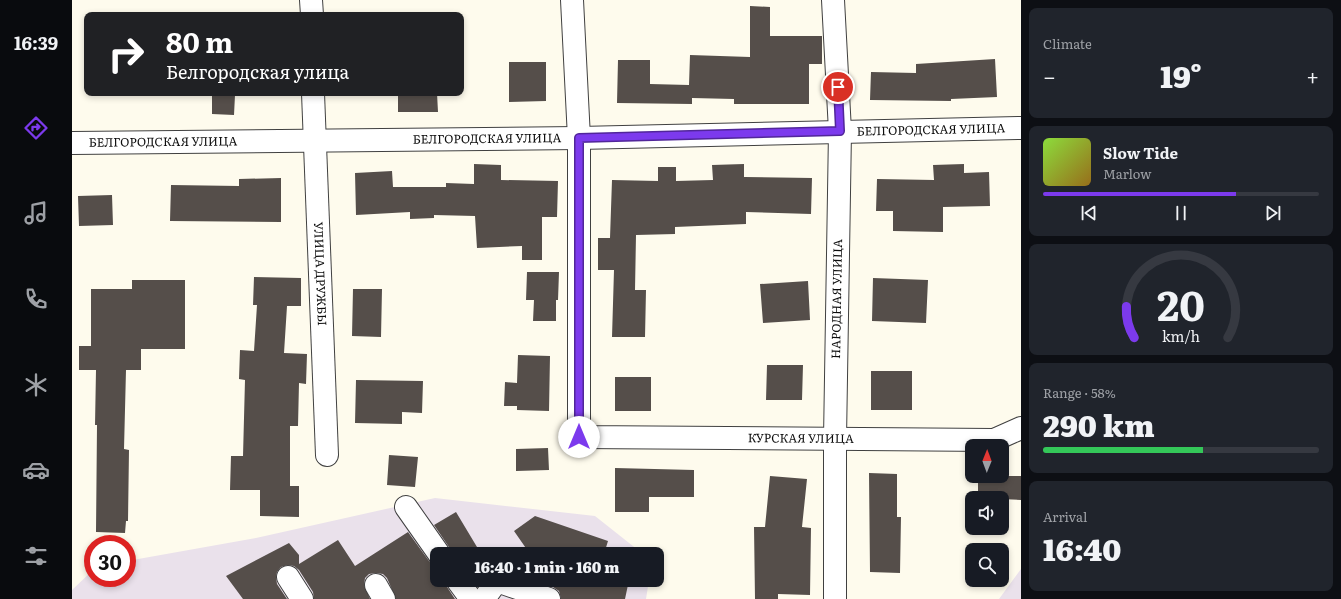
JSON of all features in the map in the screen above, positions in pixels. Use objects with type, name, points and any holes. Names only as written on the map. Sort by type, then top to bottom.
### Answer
[{"type":"street","points":[[311,0],[312,12]]},
{"type":"street","points":[[572,0],[579,138]]},
{"type":"street","name":"НАРОДНАЯ УЛИЦА","points":[[833,0],[840,131],[834,599]]},
{"type":"street","name":"УЛИЦА ДРУЖБЫ","points":[[313,96],[327,455]]},
{"type":"street","name":"БЕЛГОРОДСКАЯ УЛИЦА","points":[[72,143],[579,138],[1021,128]]},
{"type":"street","name":"КУРСКАЯ УЛИЦА","points":[[579,138],[579,437],[994,440],[1021,428]]},
{"type":"street","points":[[406,508],[434,547]]},
{"type":"street","points":[[288,577],[302,599]]},
{"type":"street","points":[[484,599],[497,581],[549,599]]},
{"type":"street","points":[[462,587],[471,599]]},
{"type":"shaded area","points":[[435,498],[595,516],[634,547],[430,547],[430,587],[648,587],[646,599],[72,599],[72,590],[84,579],[84,587],[136,587],[136,559],[256,538]]},
{"type":"shaded area","points":[[1021,569],[1021,599],[999,599]]},
{"type":"building","points":[[750,6],[770,7],[770,36],[822,36],[822,64],[809,64],[809,104],[734,104],[734,99],[692,98],[692,104],[617,103],[618,60],[650,60],[650,84],[689,85],[690,55],[750,57]]},
{"type":"building","points":[[995,59],[997,97],[951,99],[951,101],[870,100],[871,72],[916,73],[916,64]]},
{"type":"building","points":[[509,62],[546,62],[546,101],[509,102]]},
{"type":"building","points":[[212,96],[235,96],[234,115],[212,114]]},
{"type":"building","points":[[398,96],[437,96],[438,112],[398,112]]},
{"type":"building","points":[[474,164],[501,165],[501,180],[558,181],[557,217],[542,217],[542,260],[522,260],[522,246],[477,248],[475,216],[434,215],[434,218],[410,219],[410,212],[356,215],[355,173],[392,171],[393,187],[446,187],[446,183],[474,184]]},
{"type":"building","points":[[744,164],[744,177],[812,178],[811,214],[746,212],[746,224],[675,227],[675,234],[636,235],[635,290],[646,290],[645,337],[612,337],[614,270],[598,270],[598,238],[610,238],[612,180],[658,181],[658,167],[676,167],[676,181],[713,180],[712,165]]},
{"type":"building","points":[[964,164],[964,173],[989,172],[990,206],[943,207],[943,232],[893,231],[893,211],[876,211],[877,179],[934,180],[933,165]]},
{"type":"building","points":[[281,178],[281,222],[170,221],[171,185],[239,186],[239,179]]},
{"type":"building","points":[[112,195],[113,225],[79,226],[78,196]]},
{"type":"building","points":[[527,272],[559,272],[558,300],[556,300],[556,321],[533,321],[534,300],[526,300]]},
{"type":"building","points":[[254,277],[301,278],[301,306],[287,306],[284,353],[307,354],[306,384],[299,383],[298,426],[290,426],[290,486],[299,486],[299,517],[260,516],[260,490],[230,490],[231,456],[243,456],[245,380],[239,379],[240,350],[254,351],[257,305],[253,305]]},
{"type":"building","points":[[873,278],[928,280],[926,323],[872,321]]},
{"type":"building","points":[[132,280],[185,280],[185,349],[141,349],[141,370],[126,370],[124,449],[129,450],[128,521],[126,521],[125,533],[96,532],[96,370],[79,370],[79,346],[91,346],[91,289],[132,289]]},
{"type":"building","points":[[808,281],[810,320],[763,323],[760,284]]},
{"type":"building","points":[[353,289],[382,289],[381,337],[352,336]]},
{"type":"building","points":[[518,355],[550,356],[549,411],[517,410],[517,406],[504,406],[505,382],[517,383]]},
{"type":"building","points":[[767,365],[803,365],[802,400],[766,400]]},
{"type":"building","points":[[871,371],[912,371],[912,410],[871,410]]},
{"type":"building","points":[[615,377],[651,377],[651,411],[615,411]]},
{"type":"building","points":[[356,380],[423,381],[422,413],[402,412],[402,424],[355,423]]},
{"type":"building","points":[[548,448],[549,470],[516,471],[516,449]]},
{"type":"building","points":[[389,455],[418,457],[415,487],[387,485]]},
{"type":"building","points":[[615,468],[694,470],[694,497],[649,497],[649,512],[615,512]]},
{"type":"building","points":[[869,473],[897,474],[897,517],[901,517],[900,573],[870,572]]},
{"type":"building","points":[[770,476],[807,479],[802,527],[811,528],[810,595],[778,594],[778,599],[755,599],[754,527],[765,527]]},
{"type":"building","points":[[1009,476],[1021,476],[1021,500],[1009,499],[1009,491],[978,491],[978,483],[1009,483]]},
{"type":"building","points":[[456,512],[477,547],[449,547],[434,525]]},
{"type":"building","points":[[535,516],[608,541],[606,547],[525,547],[514,531]]},
{"type":"building","points":[[408,532],[430,562],[430,587],[447,587],[455,599],[396,599],[387,578],[383,574],[376,573],[369,574],[365,578],[364,585],[370,599],[314,599],[313,592],[299,570],[294,566],[288,565],[281,567],[277,572],[276,577],[277,584],[287,599],[243,599],[226,576],[289,543],[299,555],[299,564],[338,540],[355,566]]},
{"type":"building","points":[[553,587],[628,587],[625,599],[561,599],[559,591]]},
{"type":"route","points":[[579,437],[579,138],[840,131],[838,87]]}]
